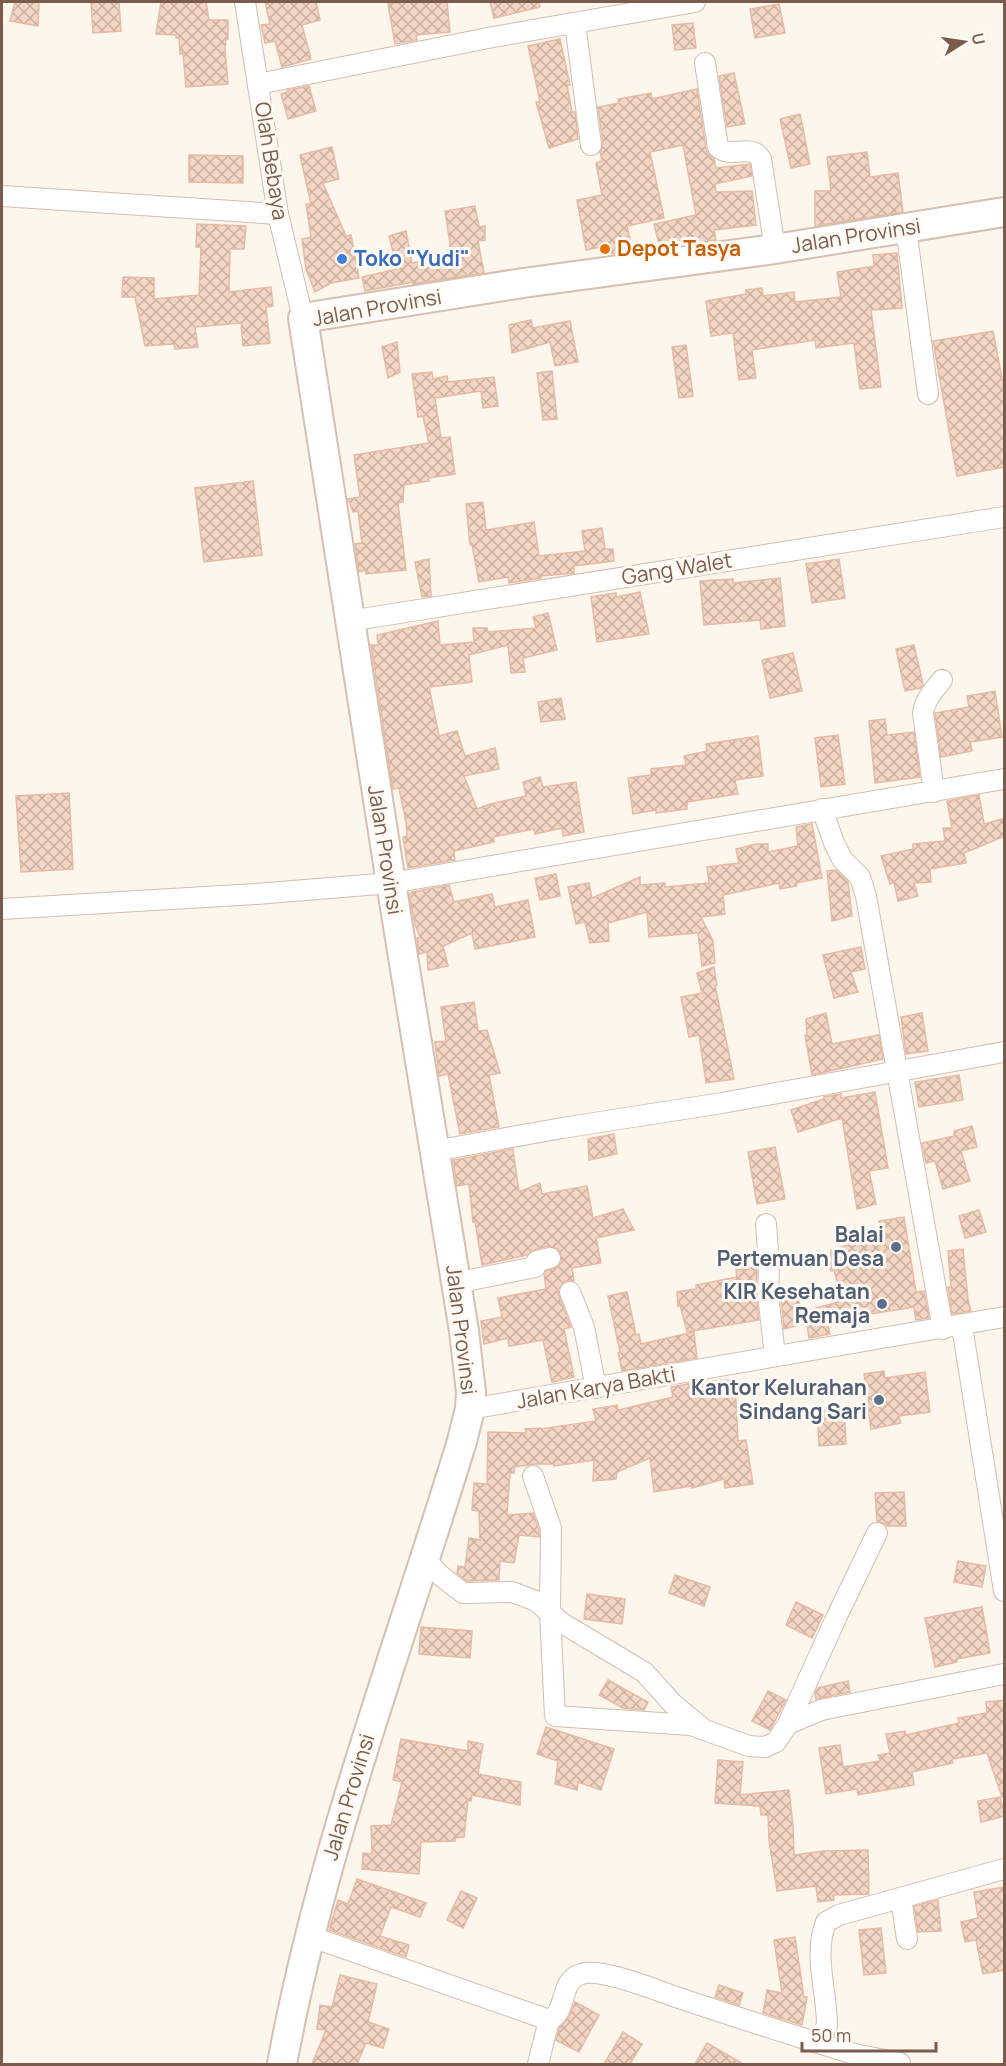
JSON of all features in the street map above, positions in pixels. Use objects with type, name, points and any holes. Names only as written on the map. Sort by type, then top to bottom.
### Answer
[{"type":"main road","name":"Jalan Provinsi","points":[[282,2064],[309,1936],[329,1860],[470,1409],[470,1376],[456,1283],[305,334],[523,283],[775,249],[1005,212]]},
{"type":"street","name":"Olah Bebaya","points":[[245,2],[278,214],[305,334]]},
{"type":"street","points":[[258,84],[695,2]]},
{"type":"street","points":[[575,23],[591,145]]},
{"type":"street","points":[[705,63],[718,147],[727,152],[752,151],[761,159],[775,249]]},
{"type":"street","points":[[2,195],[278,214]]},
{"type":"street","points":[[906,228],[928,394]]},
{"type":"street","name":"Gang Walet","points":[[349,621],[1005,517]]},
{"type":"street","points":[[934,792],[923,713],[924,704],[942,680]]},
{"type":"street","points":[[2,909],[256,894],[391,883],[1005,779]]},
{"type":"street","points":[[822,809],[842,859],[860,877],[866,896],[897,1070],[1004,1585]]},
{"type":"street","points":[[434,1151],[722,1103],[1005,1052]]},
{"type":"street","points":[[766,1224],[768,1295],[775,1356]]},
{"type":"street","points":[[456,1283],[535,1268],[537,1261],[550,1258]]},
{"type":"street","points":[[570,1292],[584,1327],[596,1388]]},
{"type":"street","name":"Jalan Karya Bakti","points":[[470,1409],[952,1328],[1005,1317]]},
{"type":"street","points":[[533,1476],[551,1528],[550,1613],[555,1716],[701,1727],[756,1747],[771,1745],[776,1742],[788,1724],[877,1533]]},
{"type":"street","points":[[425,1558],[440,1575],[463,1593],[512,1592],[536,1601],[562,1623],[645,1672],[673,1704],[701,1727]]},
{"type":"street","points":[[788,1724],[821,1710],[1005,1674]]},
{"type":"street","points":[[815,2042],[822,2036],[827,2025],[819,1952],[821,1935],[826,1922],[839,1915],[1005,1869]]},
{"type":"street","points":[[901,1898],[907,1939]]},
{"type":"street","points":[[309,1936],[549,2020]]},
{"type":"street","points":[[538,2064],[549,2020],[558,2014],[572,1979],[582,1973],[598,1973],[630,1981],[844,2051],[900,2063]]},
{"type":"building","points":[[15,2],[39,2],[38,26],[10,21]]},
{"type":"building","points":[[91,2],[119,2],[121,31],[93,33]]},
{"type":"building","points":[[161,2],[206,2],[209,20],[228,20],[228,39],[226,39],[225,50],[228,84],[186,87],[183,53],[180,54],[179,38],[176,38],[176,35],[156,34]]},
{"type":"building","points":[[265,2],[316,2],[320,20],[302,25],[311,59],[282,67],[275,41],[265,43],[261,25],[270,24]]},
{"type":"building","points":[[447,2],[450,32],[416,35],[417,40],[395,44],[388,4]]},
{"type":"building","points":[[490,2],[539,2],[540,7],[494,18]]},
{"type":"building","points":[[779,4],[785,33],[755,38],[750,9]]},
{"type":"building","points":[[693,23],[696,48],[675,50],[672,25]]},
{"type":"building","points":[[560,39],[570,85],[567,85],[572,112],[575,112],[578,139],[549,148],[536,102],[540,102],[528,46]]},
{"type":"building","points":[[734,73],[745,124],[727,127],[719,76]]},
{"type":"building","points":[[309,86],[316,111],[288,119],[281,94],[288,92],[287,90]]},
{"type":"building","points":[[697,89],[706,149],[714,159],[716,168],[750,164],[752,176],[715,184],[716,192],[752,191],[756,225],[714,230],[716,240],[660,248],[654,224],[696,215],[683,145],[650,152],[664,218],[627,226],[633,252],[612,254],[610,245],[586,250],[577,200],[602,195],[596,163],[602,161],[600,152],[603,144],[598,107],[619,103],[618,99],[651,93],[652,99]]},
{"type":"building","points":[[800,114],[810,164],[791,168],[780,119]]},
{"type":"building","points":[[332,147],[339,179],[323,183],[346,236],[351,235],[359,278],[331,283],[315,292],[306,269],[302,239],[311,237],[306,204],[311,204],[300,155]]},
{"type":"building","points":[[867,152],[870,177],[898,173],[903,212],[815,226],[815,191],[831,191],[827,157]]},
{"type":"building","points":[[189,155],[243,156],[243,183],[189,182]]},
{"type":"building","points":[[475,206],[479,227],[485,226],[485,240],[478,241],[484,273],[365,291],[362,277],[397,269],[389,236],[406,231],[412,263],[450,255],[445,211]]},
{"type":"building","points":[[197,224],[246,226],[244,249],[230,249],[229,292],[271,287],[273,306],[266,307],[270,343],[243,346],[241,323],[195,327],[198,347],[175,349],[174,344],[145,346],[135,297],[122,297],[123,277],[154,278],[154,299],[199,295],[201,247],[196,247]]},
{"type":"building","points":[[897,253],[902,308],[871,310],[881,387],[860,389],[854,343],[816,348],[815,340],[752,350],[756,378],[739,380],[733,333],[711,336],[706,301],[746,294],[746,290],[762,288],[763,296],[794,292],[795,302],[841,297],[837,272],[874,266],[873,255]]},
{"type":"building","points":[[531,320],[533,328],[570,321],[578,362],[555,366],[550,342],[512,353],[509,325]]},
{"type":"building","points":[[993,331],[1005,394],[1005,467],[957,476],[933,341]]},
{"type":"building","points":[[397,342],[400,372],[388,378],[382,347]]},
{"type":"building","points":[[686,345],[693,396],[679,398],[672,347]]},
{"type":"building","points":[[552,371],[557,419],[543,420],[537,373]]},
{"type":"building","points":[[432,372],[433,379],[447,376],[448,382],[494,377],[498,406],[483,408],[481,391],[435,398],[441,438],[450,437],[455,474],[404,485],[403,502],[398,503],[406,570],[366,574],[365,570],[359,572],[355,544],[362,543],[358,511],[353,512],[348,499],[360,497],[354,455],[429,443],[423,416],[418,417],[412,374]]},
{"type":"building","points":[[253,481],[262,555],[204,562],[195,488]]},
{"type":"building","points":[[483,502],[486,530],[534,522],[539,556],[585,551],[582,531],[602,528],[605,549],[613,549],[614,561],[574,566],[574,573],[541,576],[541,578],[509,583],[508,577],[479,582],[472,545],[470,545],[466,504]]},
{"type":"building","points":[[429,559],[431,596],[422,597],[415,562]]},
{"type":"building","points":[[839,559],[845,598],[812,603],[806,564]]},
{"type":"building","points":[[780,578],[785,626],[761,629],[760,620],[704,625],[700,581],[733,579],[733,583]]},
{"type":"building","points":[[640,592],[649,634],[597,642],[591,597],[616,593],[616,597]]},
{"type":"building","points":[[548,613],[557,650],[523,658],[525,672],[511,673],[508,645],[469,655],[472,682],[429,687],[439,736],[457,731],[465,756],[495,748],[499,769],[464,776],[477,809],[526,796],[523,782],[540,777],[543,787],[576,782],[584,832],[563,836],[562,828],[535,834],[534,829],[493,837],[494,842],[454,851],[455,860],[408,868],[403,837],[407,836],[406,822],[399,788],[393,789],[371,645],[378,645],[377,635],[438,621],[440,645],[474,642],[473,628],[487,628],[488,632],[536,628],[533,617]]},
{"type":"building","points":[[914,645],[923,684],[921,688],[905,691],[896,649]]},
{"type":"building","points":[[793,653],[802,691],[770,698],[762,660]]},
{"type":"building","points":[[995,691],[1002,737],[970,742],[972,751],[941,757],[935,713],[969,707],[967,696]]},
{"type":"building","points":[[561,698],[565,719],[541,722],[538,702]]},
{"type":"building","points":[[885,719],[887,735],[914,732],[920,777],[875,783],[869,721]]},
{"type":"building","points":[[838,735],[845,784],[821,787],[815,738]]},
{"type":"building","points":[[758,736],[763,776],[735,780],[738,794],[687,802],[687,809],[656,813],[656,810],[633,814],[628,778],[651,775],[651,769],[686,765],[684,756],[707,751],[706,744]]},
{"type":"building","points":[[69,793],[73,869],[21,872],[16,796]]},
{"type":"building","points":[[979,795],[984,824],[1005,818],[1005,836],[964,853],[966,863],[930,869],[931,882],[914,883],[918,896],[898,901],[894,882],[890,884],[881,856],[913,849],[913,844],[945,841],[943,828],[952,828],[947,801]]},
{"type":"building","points":[[812,824],[822,878],[780,889],[779,883],[723,895],[725,914],[701,917],[713,941],[715,963],[702,966],[698,933],[649,937],[647,912],[608,923],[609,941],[590,943],[585,922],[576,924],[568,887],[589,883],[592,898],[640,877],[640,885],[665,883],[665,887],[709,883],[707,867],[739,863],[736,849],[756,844],[768,844],[768,852],[798,846],[796,827]]},
{"type":"building","points":[[836,870],[848,882],[852,916],[832,921],[827,871]]},
{"type":"building","points":[[556,874],[560,896],[540,900],[535,878]]},
{"type":"building","points":[[449,885],[454,902],[492,894],[495,907],[528,900],[535,937],[475,949],[472,933],[443,946],[448,966],[428,970],[427,952],[419,954],[417,938],[420,937],[415,925],[409,894]]},
{"type":"building","points":[[861,947],[865,969],[851,972],[858,992],[834,998],[823,955]]},
{"type":"building","points":[[714,967],[717,985],[715,985],[734,1079],[706,1083],[699,1035],[689,1037],[681,997],[702,993],[697,973]]},
{"type":"building","points":[[474,1002],[478,1031],[487,1030],[500,1073],[489,1075],[499,1127],[460,1134],[448,1074],[439,1076],[435,1042],[446,1041],[441,1007]]},
{"type":"building","points":[[826,1013],[832,1044],[879,1035],[883,1059],[812,1075],[805,1035],[807,1035],[806,1019]]},
{"type":"building","points":[[922,1013],[928,1051],[906,1054],[901,1017]]},
{"type":"building","points":[[959,1075],[963,1100],[919,1107],[915,1082]]},
{"type":"building","points":[[875,1092],[888,1168],[869,1171],[876,1204],[857,1209],[842,1118],[798,1132],[791,1110],[824,1099],[824,1097],[841,1094],[841,1098]]},
{"type":"building","points":[[972,1126],[977,1147],[961,1151],[970,1181],[943,1189],[935,1161],[926,1163],[922,1143],[954,1136],[954,1131]]},
{"type":"building","points":[[614,1134],[617,1154],[589,1160],[588,1139]]},
{"type":"building","points":[[775,1147],[785,1199],[757,1204],[748,1152]]},
{"type":"building","points":[[513,1149],[519,1192],[540,1183],[542,1194],[587,1186],[593,1218],[623,1209],[634,1230],[596,1238],[601,1263],[572,1268],[574,1281],[565,1281],[558,1290],[571,1327],[564,1329],[574,1377],[552,1382],[543,1340],[509,1346],[508,1338],[484,1344],[481,1321],[502,1317],[498,1298],[546,1289],[544,1274],[558,1267],[562,1261],[561,1255],[558,1249],[548,1246],[534,1250],[527,1255],[482,1265],[475,1221],[473,1222],[469,1184],[457,1186],[453,1160]]},
{"type":"building","points":[[979,1210],[986,1232],[965,1238],[959,1216]]},
{"type":"building","points":[[904,1217],[916,1292],[924,1291],[929,1318],[916,1320],[914,1307],[871,1314],[870,1311],[827,1321],[830,1334],[809,1338],[805,1311],[842,1301],[834,1270],[831,1271],[831,1250],[881,1235],[879,1221]]},
{"type":"building","points":[[963,1249],[971,1311],[952,1314],[948,1287],[951,1287],[948,1251]]},
{"type":"building","points":[[757,1267],[756,1295],[759,1320],[687,1332],[680,1305],[678,1306],[677,1292],[696,1289],[696,1285],[737,1277],[736,1270]]},
{"type":"building","points":[[796,1286],[803,1324],[784,1329],[780,1288]]},
{"type":"building","points":[[627,1292],[636,1335],[639,1334],[641,1344],[694,1332],[697,1358],[622,1371],[608,1296]]},
{"type":"building","points":[[884,1371],[885,1378],[925,1372],[930,1412],[899,1416],[901,1423],[871,1429],[864,1374]]},
{"type":"building","points":[[735,1380],[738,1441],[746,1440],[753,1484],[725,1488],[724,1479],[692,1488],[692,1486],[654,1492],[650,1458],[617,1472],[616,1479],[593,1481],[594,1460],[554,1466],[554,1464],[535,1464],[514,1467],[514,1473],[510,1473],[507,1515],[533,1513],[539,1537],[519,1535],[514,1563],[500,1561],[499,1580],[467,1581],[457,1573],[458,1566],[465,1567],[469,1538],[480,1540],[479,1511],[472,1510],[474,1483],[487,1484],[488,1432],[526,1433],[525,1429],[596,1421],[593,1409],[617,1405],[618,1410],[673,1397],[671,1387],[703,1381]]},
{"type":"building","points":[[844,1408],[846,1444],[819,1446],[817,1410]]},
{"type":"building","points":[[904,1492],[906,1526],[887,1526],[877,1521],[875,1493]]},
{"type":"building","points":[[958,1561],[986,1566],[982,1587],[954,1582]]},
{"type":"building","points":[[675,1575],[710,1587],[704,1606],[669,1593]]},
{"type":"building","points":[[587,1594],[625,1599],[622,1624],[584,1619]]},
{"type":"building","points":[[796,1602],[823,1615],[812,1638],[786,1625]]},
{"type":"building","points":[[982,1607],[990,1653],[957,1659],[957,1662],[935,1667],[925,1618]]},
{"type":"building","points":[[421,1627],[472,1631],[470,1658],[419,1654]]},
{"type":"building","points":[[608,1680],[648,1702],[644,1710],[623,1708],[599,1695]]},
{"type":"building","points":[[848,1681],[850,1692],[816,1699],[815,1693],[818,1688]]},
{"type":"building","points":[[768,1691],[786,1700],[770,1730],[752,1721]]},
{"type":"building","points":[[1005,1700],[1005,1797],[1002,1797],[987,1753],[952,1759],[953,1763],[912,1772],[914,1785],[858,1795],[857,1789],[826,1794],[819,1748],[840,1745],[843,1767],[880,1761],[878,1755],[890,1753],[886,1734],[905,1731],[906,1735],[959,1723],[958,1718],[987,1713],[986,1702]]},
{"type":"building","points":[[546,1727],[614,1749],[601,1790],[578,1782],[577,1790],[555,1784],[558,1761],[537,1754]]},
{"type":"building","points":[[401,1739],[468,1751],[468,1741],[483,1744],[478,1774],[521,1782],[520,1805],[472,1795],[471,1801],[468,1800],[464,1837],[455,1838],[455,1841],[421,1842],[419,1874],[362,1869],[363,1853],[372,1854],[371,1826],[391,1825],[402,1782],[393,1780]]},
{"type":"building","points":[[718,1760],[743,1762],[740,1795],[789,1790],[794,1855],[824,1851],[868,1850],[869,1894],[833,1895],[834,1900],[818,1902],[816,1886],[777,1891],[769,1840],[768,1815],[761,1815],[760,1806],[715,1803]]},
{"type":"building","points":[[1000,1797],[1005,1816],[981,1822],[978,1801]]},
{"type":"building","points":[[357,1879],[426,1903],[420,1917],[391,1907],[380,1936],[409,1945],[406,1957],[329,1930],[338,1900],[348,1904]]},
{"type":"building","points":[[1005,1887],[1005,1970],[983,1974],[976,1940],[965,1942],[961,1922],[978,1918],[974,1892]]},
{"type":"building","points":[[461,1891],[477,1898],[463,1928],[447,1920]]},
{"type":"building","points":[[938,1900],[941,1931],[918,1932],[914,1906]]},
{"type":"building","points":[[881,1928],[886,1973],[864,1975],[859,1930]]},
{"type":"building","points":[[795,1937],[804,1997],[807,1997],[802,2025],[763,2013],[767,1990],[782,1993],[774,1940]]},
{"type":"building","points":[[340,1975],[377,1984],[368,2022],[389,2029],[383,2048],[366,2043],[357,2064],[312,2064],[326,2030],[317,2029],[320,2005],[332,2007]]},
{"type":"building","points":[[719,1985],[743,1993],[739,2005],[715,1997]]},
{"type":"building","points":[[575,2002],[599,2015],[579,2052],[556,2040],[560,2027],[569,2017]]},
{"type":"building","points":[[623,2032],[642,2044],[630,2064],[604,2064]]},
{"type":"building","points":[[707,2043],[743,2064],[695,2064]]},
{"type":"place","name":"Depot Tasya","points":[[605,249]]},
{"type":"place","name":"Toko \"Yudi\"","points":[[342,259]]},
{"type":"place","name":"Balai Pertemuan Desa","points":[[896,1247]]},
{"type":"place","name":"KIR Kesehatan Remaja","points":[[882,1304]]},
{"type":"place","name":"Kantor Kelurahan Sindang Sari","points":[[879,1400]]}]
